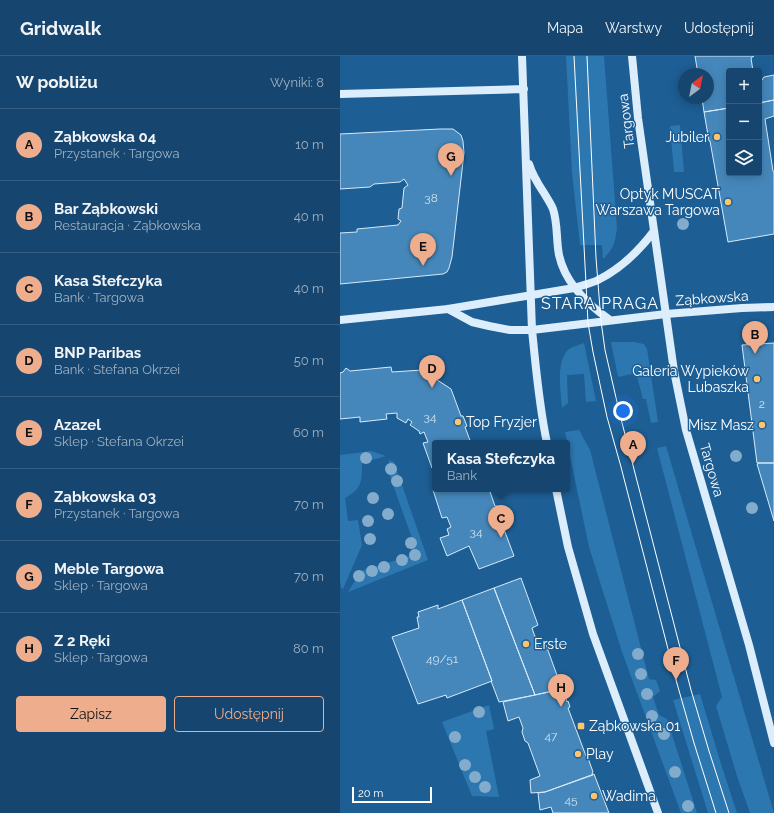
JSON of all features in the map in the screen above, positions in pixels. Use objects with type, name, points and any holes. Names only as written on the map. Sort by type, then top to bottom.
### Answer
[{"type":"main road","points":[[522,56],[532,330],[535,363],[546,440]]},
{"type":"main road","name":"Targowa","points":[[632,56],[638,118],[674,371],[686,430],[749,645],[774,743]]},
{"type":"main road","points":[[340,94],[524,89]]},
{"type":"main road","points":[[526,155],[531,171],[552,208],[555,219],[559,255],[564,270],[574,288],[600,314],[610,320]]},
{"type":"main road","points":[[340,320],[448,309],[574,288],[598,280],[618,268],[637,252],[654,231]]},
{"type":"main road","name":"Ząbkowska","points":[[448,309],[472,322],[510,330],[532,330],[666,314],[774,307]]},
{"type":"main road","points":[[557,492],[568,547],[593,634],[658,813]]},
{"type":"shaded area","points":[[566,56],[604,56],[617,228],[616,238],[610,252],[603,259],[602,245],[580,245],[572,173]]},
{"type":"shaded area","points":[[680,125],[684,172],[674,172],[670,126]]},
{"type":"shaded area","points":[[611,342],[635,342],[644,344],[647,349],[658,422],[651,423],[646,399],[643,399],[636,373],[618,377]]},
{"type":"shaded area","points":[[584,343],[596,401],[586,402],[584,374],[567,375],[568,403],[562,408],[560,369],[562,361],[569,349]]},
{"type":"shaded area","points":[[579,430],[590,450],[649,679],[656,680],[660,691],[653,697],[659,715],[667,719],[697,813],[681,813],[622,652],[589,547],[570,456],[570,440],[567,440],[565,432]]},
{"type":"shaded area","points":[[666,446],[774,813],[750,813],[716,706],[722,697],[657,448]]},
{"type":"shaded area","points":[[371,451],[386,456],[362,463],[359,486],[353,493],[345,498],[348,521],[358,520],[362,545],[343,589],[340,581],[340,455]]},
{"type":"shaded area","points":[[389,460],[394,462],[428,560],[348,592],[361,571],[413,555],[408,540],[412,538],[388,471]]},
{"type":"shaded area","points":[[700,694],[737,813],[708,813],[673,700]]},
{"type":"shaded area","points":[[489,705],[494,729],[486,731],[499,797],[472,796],[442,722]]},
{"type":"building","points":[[695,56],[754,56],[751,58],[753,68],[726,68],[726,108],[704,112],[703,104],[714,104],[714,68],[697,68]]},
{"type":"building","points":[[774,75],[774,100],[762,102],[762,80],[764,77]]},
{"type":"building","points":[[774,100],[774,116],[765,119],[774,172],[774,234],[728,242],[704,112],[726,108],[726,176],[762,176],[762,102]]},
{"type":"building","points":[[453,129],[461,135],[464,153],[452,257],[447,272],[443,274],[340,284],[340,233],[357,232],[357,229],[398,225],[401,221],[398,219],[399,209],[402,208],[404,188],[408,185],[404,179],[400,182],[374,184],[370,187],[340,189],[340,134]]},
{"type":"building","points":[[774,343],[774,463],[757,463],[742,345]]},
{"type":"building","points":[[391,367],[392,372],[422,370],[451,389],[461,416],[463,416],[467,426],[465,427],[470,440],[432,440],[432,468],[423,443],[428,442],[424,432],[420,434],[419,431],[410,425],[412,422],[408,419],[406,423],[397,418],[397,413],[386,414],[387,419],[360,422],[360,417],[340,419],[340,373],[346,368],[350,371]]},
{"type":"building","points":[[774,463],[774,521],[757,464]]},
{"type":"building","points":[[434,492],[490,492],[495,506],[497,506],[501,515],[499,516],[514,556],[479,569],[469,546],[447,556],[440,538],[449,535],[447,529],[451,527],[447,517],[442,518]]},
{"type":"building","points":[[521,578],[538,625],[532,628],[539,648],[546,645],[562,689],[535,695],[494,588]]},
{"type":"building","points":[[494,588],[535,695],[499,702],[462,600]]},
{"type":"building","points":[[462,600],[492,681],[447,698],[446,695],[418,704],[392,637],[419,628],[417,617],[419,617],[418,612],[438,605],[438,609]]},
{"type":"building","points":[[563,689],[570,707],[568,708],[586,756],[587,755],[593,775],[545,792],[531,793],[530,780],[540,776],[528,743],[525,741],[522,732],[523,728],[519,717],[508,721],[503,702]]},
{"type":"building","points":[[594,774],[609,813],[553,813],[551,807],[540,810],[538,793],[545,792]]},
{"type":"tram line","points":[[574,56],[588,323],[593,352],[607,417],[676,680],[716,813]]},
{"type":"tram line","points":[[587,56],[596,258],[605,350],[620,415],[691,690],[729,813]]},
{"type":"place","name":"Jubiler","points":[[717,137]]},
{"type":"place","name":"Meble Targowa","points":[[451,176]]},
{"type":"place","name":"Optyk MUSCAT Warszawa Targowa","points":[[728,202]]},
{"type":"place","name":"Azazel","points":[[423,266]]},
{"type":"place","name":"Bar Ząbkowski","points":[[755,354]]},
{"type":"place","name":"Galeria Wypieków Lubaszka","points":[[757,379]]},
{"type":"place","name":"BNP Paribas","points":[[432,388]]},
{"type":"place","name":"Top Fryzjer","points":[[458,422]]},
{"type":"place","name":"Misz Masz","points":[[762,425]]},
{"type":"place","name":"Ząbkowska 04","points":[[633,464]]},
{"type":"place","name":"Kasa Stefczyka","points":[[501,538]]},
{"type":"place","name":"Erste","points":[[526,644]]},
{"type":"place","name":"Ząbkowska 03","points":[[676,680]]},
{"type":"place","name":"Z 2 Ręki","points":[[561,707]]},
{"type":"place","name":"Ząbkowska 01","points":[[581,726]]},
{"type":"place","name":"Play","points":[[578,754]]},
{"type":"place","name":"Wadima","points":[[594,796]]},
{"type":"district","name":"STARA PRAGA","points":[[600,303]]}]
